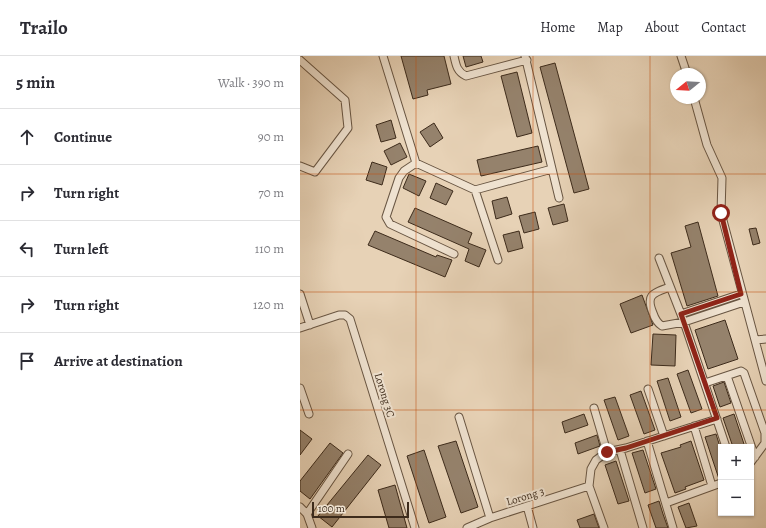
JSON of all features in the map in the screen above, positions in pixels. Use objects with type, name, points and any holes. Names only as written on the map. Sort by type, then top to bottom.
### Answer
[{"type":"street","points":[[383,56],[416,163],[475,190],[552,169]]},
{"type":"street","points":[[454,56],[461,74],[466,76],[526,58],[559,198]]},
{"type":"street","points":[[681,56],[685,68]]},
{"type":"street","points":[[300,60],[345,100],[348,128],[314,172],[300,166]]},
{"type":"street","points":[[696,104],[707,145],[722,178],[721,213],[741,294],[766,381]]},
{"type":"street","points":[[416,163],[404,171],[399,178],[386,217],[390,224],[454,254]]},
{"type":"street","points":[[475,190],[498,260]]},
{"type":"street","points":[[659,258],[684,322],[725,444]]},
{"type":"street","points":[[670,287],[654,294],[650,299],[650,305],[657,323],[662,326],[684,322],[744,302]]},
{"type":"street","points":[[300,294],[310,325]]},
{"type":"street","points":[[681,314],[741,294]]},
{"type":"street","name":"Lorong 3C","points":[[300,328],[339,316],[345,315],[350,319],[415,528]]},
{"type":"street","points":[[754,340],[766,339]]},
{"type":"street","points":[[705,383],[743,371],[765,433],[765,443],[754,459]]},
{"type":"street","points":[[727,376],[748,444]]},
{"type":"street","points":[[300,388],[309,414]]},
{"type":"street","points":[[648,389],[664,436]]},
{"type":"street","points":[[594,408],[607,452]]},
{"type":"street","points":[[459,417],[490,518]]},
{"type":"street","points":[[604,528],[589,486],[591,469],[596,460],[607,452],[620,450],[717,418]]},
{"type":"street","points":[[694,426],[712,486]]},
{"type":"street","points":[[647,441],[673,528]]},
{"type":"street","points":[[620,450],[643,528]]},
{"type":"street","points":[[308,514],[348,454]]},
{"type":"street","points":[[666,503],[718,484]]},
{"type":"street","name":"Lorong 3","points":[[467,528],[490,518],[589,486]]},
{"type":"street","points":[[527,506],[533,528]]},
{"type":"street","points":[[300,507],[308,514],[312,528]]},
{"type":"building","points":[[401,56],[444,56],[451,84],[427,90],[428,95],[413,99]]},
{"type":"building","points":[[463,56],[481,56],[483,62],[466,67]]},
{"type":"building","points":[[555,63],[589,189],[574,193],[540,67]]},
{"type":"building","points":[[517,72],[532,133],[517,137],[501,76]]},
{"type":"building","points":[[391,120],[396,138],[381,142],[376,125]]},
{"type":"building","points":[[434,123],[443,138],[430,147],[420,132]]},
{"type":"building","points":[[400,143],[407,157],[391,165],[384,151]]},
{"type":"building","points":[[538,146],[542,162],[481,176],[477,160]]},
{"type":"building","points":[[372,162],[387,167],[382,185],[366,180]]},
{"type":"building","points":[[409,174],[426,181],[419,196],[403,188]]},
{"type":"building","points":[[436,183],[453,191],[446,205],[430,198]]},
{"type":"building","points":[[507,197],[512,214],[496,219],[492,201]]},
{"type":"building","points":[[564,204],[568,221],[553,225],[548,208]]},
{"type":"building","points":[[415,208],[472,233],[468,243],[486,250],[479,267],[465,261],[469,249],[408,222]]},
{"type":"building","points":[[535,212],[539,229],[524,233],[519,216]]},
{"type":"building","points":[[698,222],[718,296],[687,306],[671,253],[691,247],[685,226]]},
{"type":"building","points":[[756,228],[760,243],[753,245],[749,229]]},
{"type":"building","points":[[375,231],[436,257],[437,255],[452,260],[445,277],[368,245]]},
{"type":"building","points":[[519,231],[523,248],[508,252],[503,235]]},
{"type":"building","points":[[642,295],[653,325],[631,333],[620,304]]},
{"type":"building","points":[[725,320],[738,359],[708,369],[695,330]]},
{"type":"building","points":[[653,334],[676,335],[675,366],[651,365]]},
{"type":"building","points":[[688,370],[702,409],[691,413],[677,374]]},
{"type":"building","points":[[668,378],[681,417],[670,421],[657,381]]},
{"type":"building","points":[[724,382],[731,403],[720,407],[713,386]]},
{"type":"building","points":[[641,391],[655,430],[644,434],[630,395]]},
{"type":"building","points":[[615,397],[629,436],[618,440],[604,400]]},
{"type":"building","points":[[584,414],[588,425],[565,433],[562,422]]},
{"type":"building","points":[[734,414],[744,444],[732,444],[723,418]]},
{"type":"building","points":[[300,430],[312,439],[300,455]]},
{"type":"building","points":[[716,434],[719,444],[718,476],[705,437]]},
{"type":"building","points":[[597,435],[600,446],[578,454],[575,443]]},
{"type":"building","points":[[456,441],[478,507],[461,513],[438,446]]},
{"type":"building","points":[[691,441],[704,480],[685,487],[686,489],[675,493],[661,453],[681,447],[680,445]]},
{"type":"building","points":[[330,443],[343,453],[310,499],[300,491],[300,481]]},
{"type":"building","points":[[424,450],[446,517],[429,523],[407,456]]},
{"type":"building","points":[[643,450],[656,489],[645,493],[632,453]]},
{"type":"building","points":[[368,455],[381,465],[332,527],[318,516]]},
{"type":"building","points":[[616,461],[629,501],[618,504],[605,465]]},
{"type":"building","points":[[395,485],[407,528],[389,528],[378,490]]},
{"type":"building","points":[[659,501],[668,528],[656,528],[648,505]]},
{"type":"building","points":[[689,503],[697,526],[686,528],[678,507]]},
{"type":"building","points":[[594,514],[599,528],[580,528],[577,520]]},
{"type":"route","points":[[607,452],[626,448],[717,418],[681,314],[741,294],[721,213]]}]
